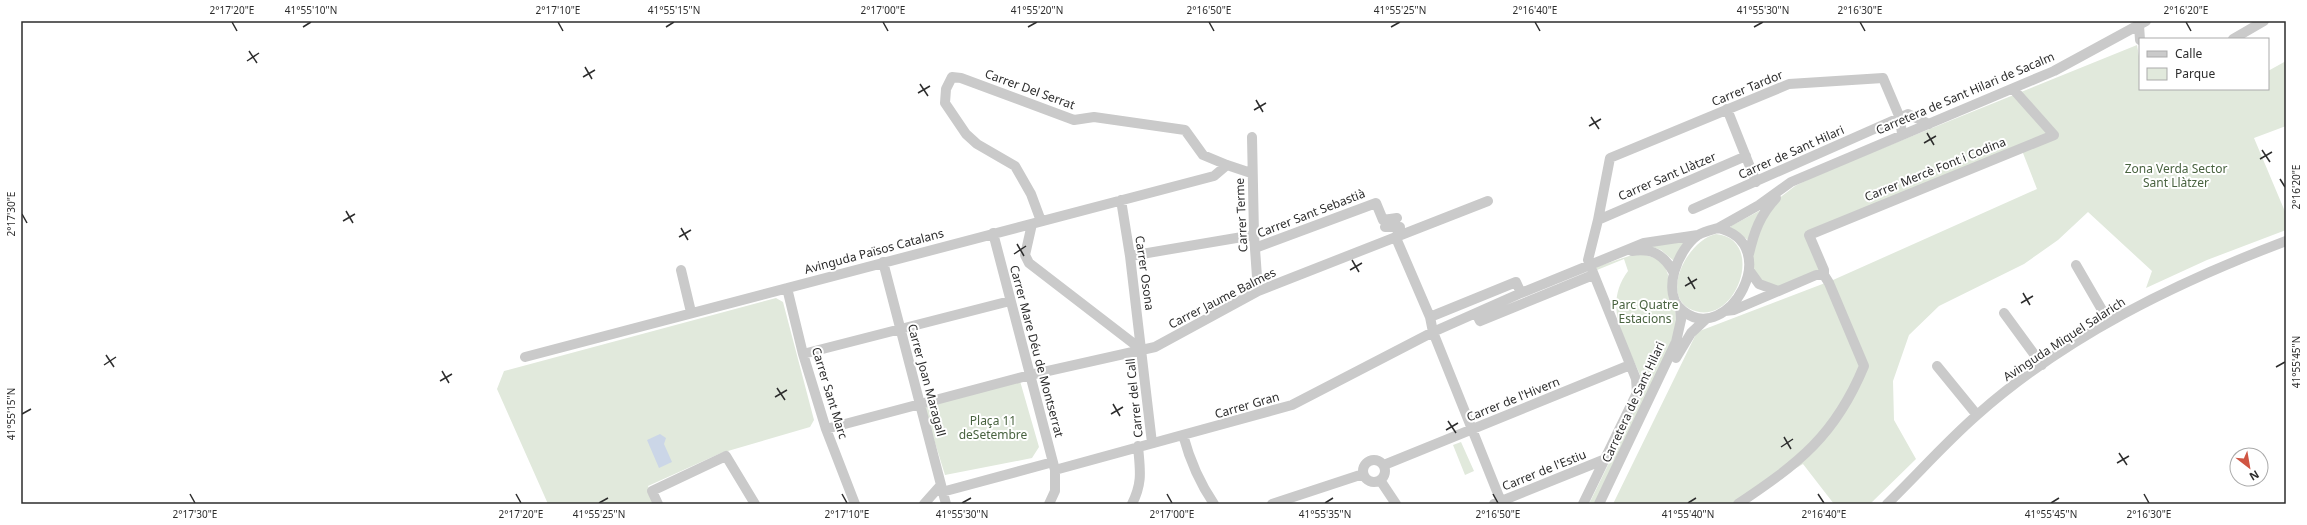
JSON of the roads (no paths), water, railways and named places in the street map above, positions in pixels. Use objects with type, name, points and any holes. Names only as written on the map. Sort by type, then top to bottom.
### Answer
[{"type":"street","points":[[2234,38],[2264,21]]},
{"type":"street","points":[[2140,38],[2142,23]]},
{"type":"street","name":"Carretera de Sant Hilari de Sacalm","points":[[1718,228],[1759,205],[1791,182],[1902,134],[2013,90],[2054,71],[2142,23]]},
{"type":"street","name":"Carrer Del Serrat","points":[[1037,222],[1031,194],[1015,166],[977,144],[966,134],[945,103],[946,90],[952,76],[962,78],[1074,120],[1094,117],[1185,130],[1203,155],[1252,173]]},
{"type":"street","name":"Carrer Tardor","points":[[1598,220],[1610,158],[1789,84],[1883,78],[1900,118],[1902,134]]},
{"type":"street","name":"Carrer Mercè Font i Codina","points":[[1738,504],[1803,457],[1832,427],[1854,392],[1864,366],[1824,274],[1824,270],[1809,235],[2054,135],[2013,90]]},
{"type":"street","points":[[1727,110],[1756,182]]},
{"type":"street","points":[[1900,118],[1912,115],[1929,124]]},
{"type":"street","name":"Carrer de Sant Hilari","points":[[1693,209],[1900,118]]},
{"type":"street","name":"Carrer Terme","points":[[1252,137],[1254,235],[1258,291]]},
{"type":"street","name":"Carrer Sant Llàtzer","points":[[1598,220],[1746,156]]},
{"type":"street","name":"Avinguda Països Catalans","points":[[526,357],[692,312],[1214,176],[1227,165]]},
{"type":"street","name":"Carretera de Sant Hilari de Sacalm","points":[[1749,254],[1754,230],[1765,209],[1791,182]]},
{"type":"street","name":"Carrer Osona","points":[[1121,200],[1142,350]]},
{"type":"street","name":"Carrer Jaume Balmes","points":[[826,429],[1030,375],[1155,347],[1258,291],[1488,201]]},
{"type":"street","name":"Carrer Sant Sebastià","points":[[1255,248],[1376,203],[1384,218],[1397,218],[1385,227],[1400,227],[1396,238]]},
{"type":"street","points":[[1583,504],[1603,460],[1637,393],[1636,379],[1588,260],[1598,220]]},
{"type":"street","points":[[1037,222],[1025,255],[1029,263],[1142,350]]},
{"type":"street","points":[[1476,313],[1480,321],[1591,270],[1622,252],[1644,243],[1698,235],[1718,228],[1738,237],[1749,254],[1749,270],[1737,297],[1725,311]]},
{"type":"street","name":"Carrer Mare Déu de Montserrat","points":[[993,234],[1051,451],[1054,466],[1055,491],[1049,504]]},
{"type":"street","points":[[1130,256],[1254,235]]},
{"type":"street","points":[[1698,235],[1682,252],[1674,273],[1673,289],[1680,308],[1690,316],[1706,319],[1725,311],[1734,310],[1816,275],[1824,274]]},
{"type":"street","points":[[1396,238],[1430,317],[1433,332],[1473,429],[1499,503]]},
{"type":"street","name":"Avinguda Miquel Salarich","points":[[1887,504],[1977,415],[2042,365],[2109,322],[2178,286],[2286,241]]},
{"type":"street","points":[[1622,252],[1652,250],[1663,257],[1674,273]]},
{"type":"street","name":"Carrer Joan Maragall","points":[[883,262],[899,328],[920,403],[942,497]]},
{"type":"street","points":[[2076,265],[2109,322]]},
{"type":"street","points":[[681,270],[692,312]]},
{"type":"street","points":[[1433,332],[1521,293],[1591,270]]},
{"type":"street","points":[[1749,270],[1759,284],[1778,291]]},
{"type":"street","points":[[1430,317],[1516,282],[1521,293]]},
{"type":"street","name":"Carrer Sant Marc","points":[[787,288],[803,354],[826,429],[855,504]]},
{"type":"street","points":[[803,354],[899,328],[1010,301]]},
{"type":"street","name":"Carretera de Sant Hilari","points":[[1599,504],[1676,342],[1681,320],[1680,308]]},
{"type":"street","points":[[2004,313],[2042,365]]},
{"type":"street","name":"Carretera de Sant Hilari","points":[[1607,504],[1681,347],[1691,333],[1706,319]]},
{"type":"street","name":"Carrer Gran","points":[[942,497],[1030,470],[1054,466],[1152,443],[1292,405],[1433,332]]},
{"type":"street","name":"Carrer del Call","points":[[1142,350],[1152,443]]},
{"type":"street","name":"Carrer de l'Hivern","points":[[1384,465],[1630,365]]},
{"type":"street","points":[[1937,366],[1977,415]]},
{"type":"street","points":[[1183,435],[1198,480],[1214,504]]},
{"type":"street","points":[[1132,504],[1140,489],[1141,479],[1138,446]]},
{"type":"street","points":[[658,504],[652,491],[726,456],[755,504]]},
{"type":"street","points":[[1375,459],[1384,465],[1385,472],[1380,480],[1372,482],[1368,481],[1363,474],[1363,466],[1368,461],[1375,459]]},
{"type":"street","name":"Carrer de l'Estiu","points":[[1499,503],[1603,460]]},
{"type":"street","points":[[1272,504],[1363,474]]},
{"type":"street","points":[[1380,480],[1396,504]]},
{"type":"street","points":[[924,504],[942,497]]},
{"type":"water","points":[[660,434],[666,438],[664,444],[672,462],[659,468],[647,440]]},
{"type":"park label","name":"Zona Verda Sector Sant Llàtzer","points":[[2176,175]]},
{"type":"park label","name":"Parc Quatre Estacions","points":[[1645,311]]},
{"type":"park label","name":"Plaça 11 deSetembre","points":[[993,427]]}]
